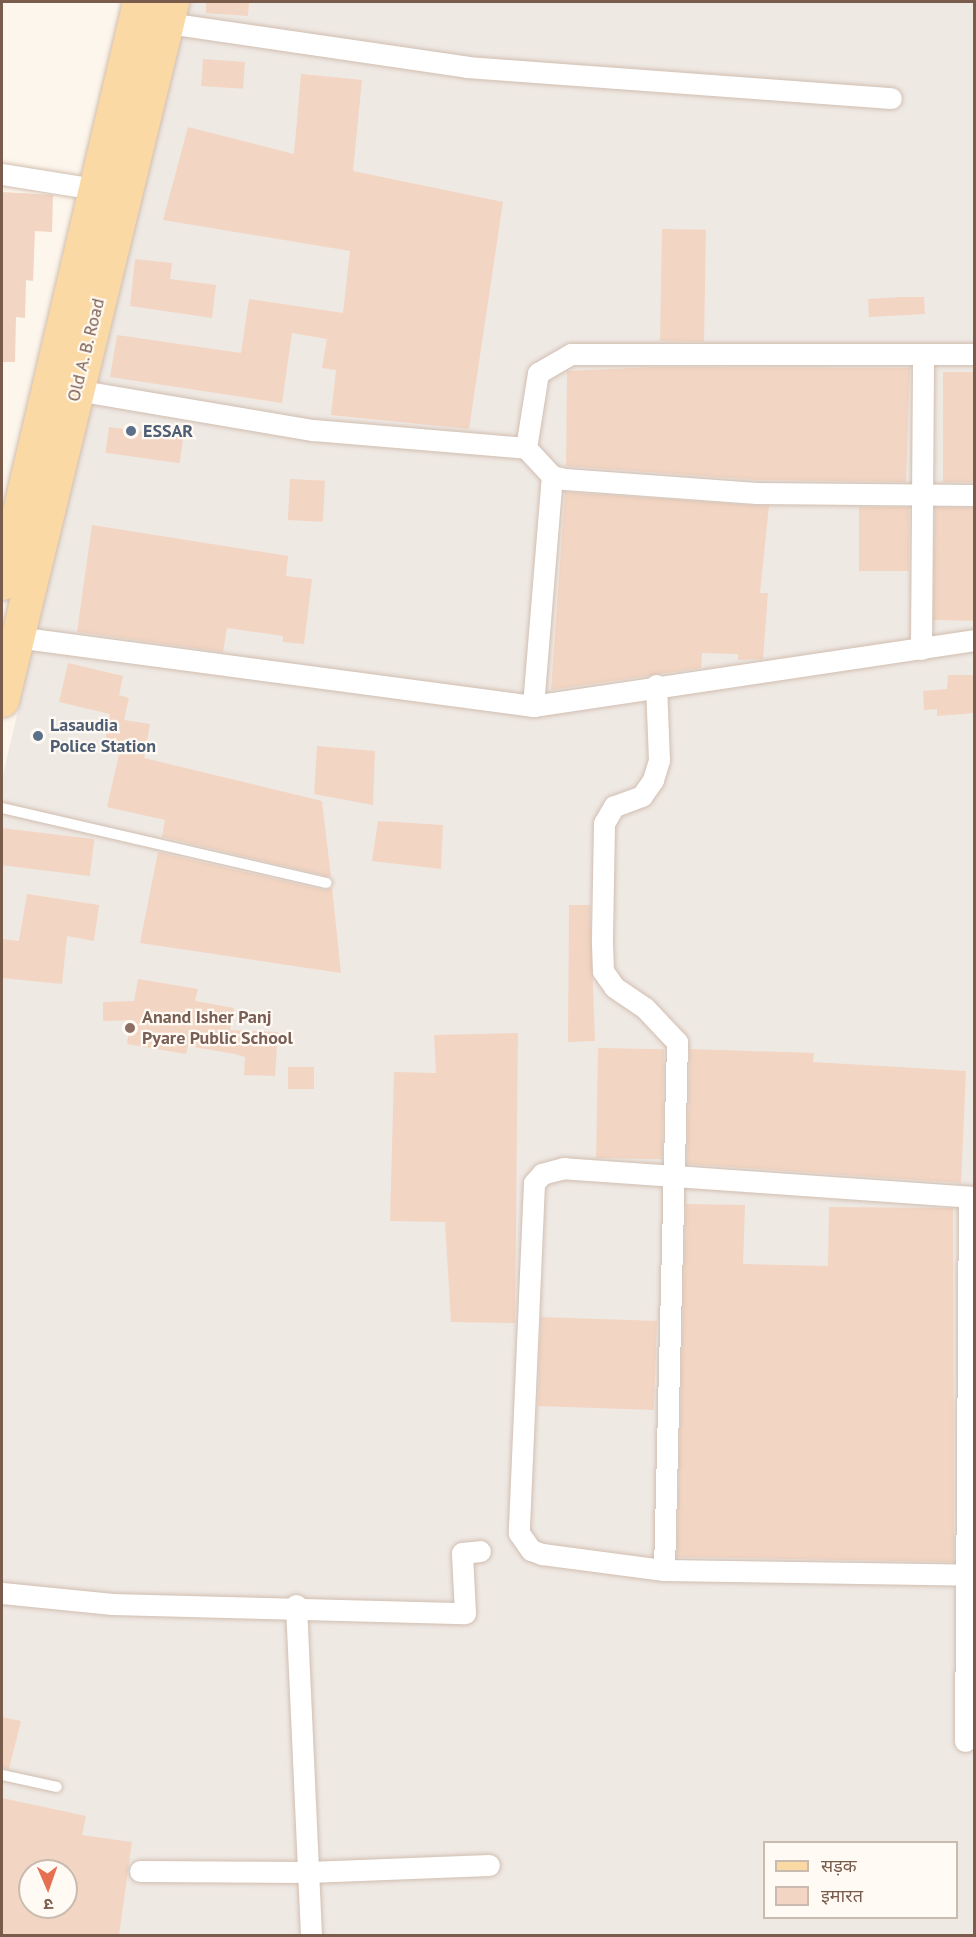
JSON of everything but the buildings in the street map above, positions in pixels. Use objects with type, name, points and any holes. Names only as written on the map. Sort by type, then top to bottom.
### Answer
[{"type":"main road","name":"Old A. B. Road","points":[[2,583],[140,2]]},
{"type":"main road","name":"Old A. B. Road","points":[[2,700],[169,12]]},
{"type":"street","points":[[169,12],[467,67],[891,98]]},
{"type":"street","points":[[2,174],[95,189]]},
{"type":"street","points":[[526,448],[538,373],[571,354],[975,354]]},
{"type":"street","points":[[921,649],[923,354]]},
{"type":"street","points":[[76,390],[313,430],[526,448],[552,476],[756,493],[975,495]]},
{"type":"street","points":[[533,706],[552,476]]},
{"type":"street","points":[[16,637],[533,706],[656,685],[975,640]]},
{"type":"street","points":[[656,685],[659,760],[653,780],[642,796],[614,806],[604,824],[602,943],[603,971],[614,987],[645,1008],[677,1042],[664,1570]]},
{"type":"street","points":[[965,1741],[970,1575],[972,1197],[673,1179],[564,1168],[542,1174],[534,1183],[519,1533],[531,1550],[542,1554],[664,1570],[970,1575]]},
{"type":"street","points":[[2,1593],[112,1604],[296,1605],[465,1613],[462,1553],[480,1551]]},
{"type":"street","points":[[296,1605],[311,1935]]},
{"type":"street","points":[[141,1871],[308,1872],[489,1865]]},
{"type":"lane","points":[[2,808],[326,884]]},
{"type":"lane","points":[[2,1774],[57,1787]]},
{"type":"shaded area","points":[[184,2],[974,2],[974,1935],[2,1936],[2,779]]},
{"type":"place","name":"ESSAR","points":[[131,431]]},
{"type":"place","name":"Lasaudia Police Station","points":[[38,736]]},
{"type":"place","name":"Anand Isher Panj Pyare Public School","points":[[130,1028]]}]
